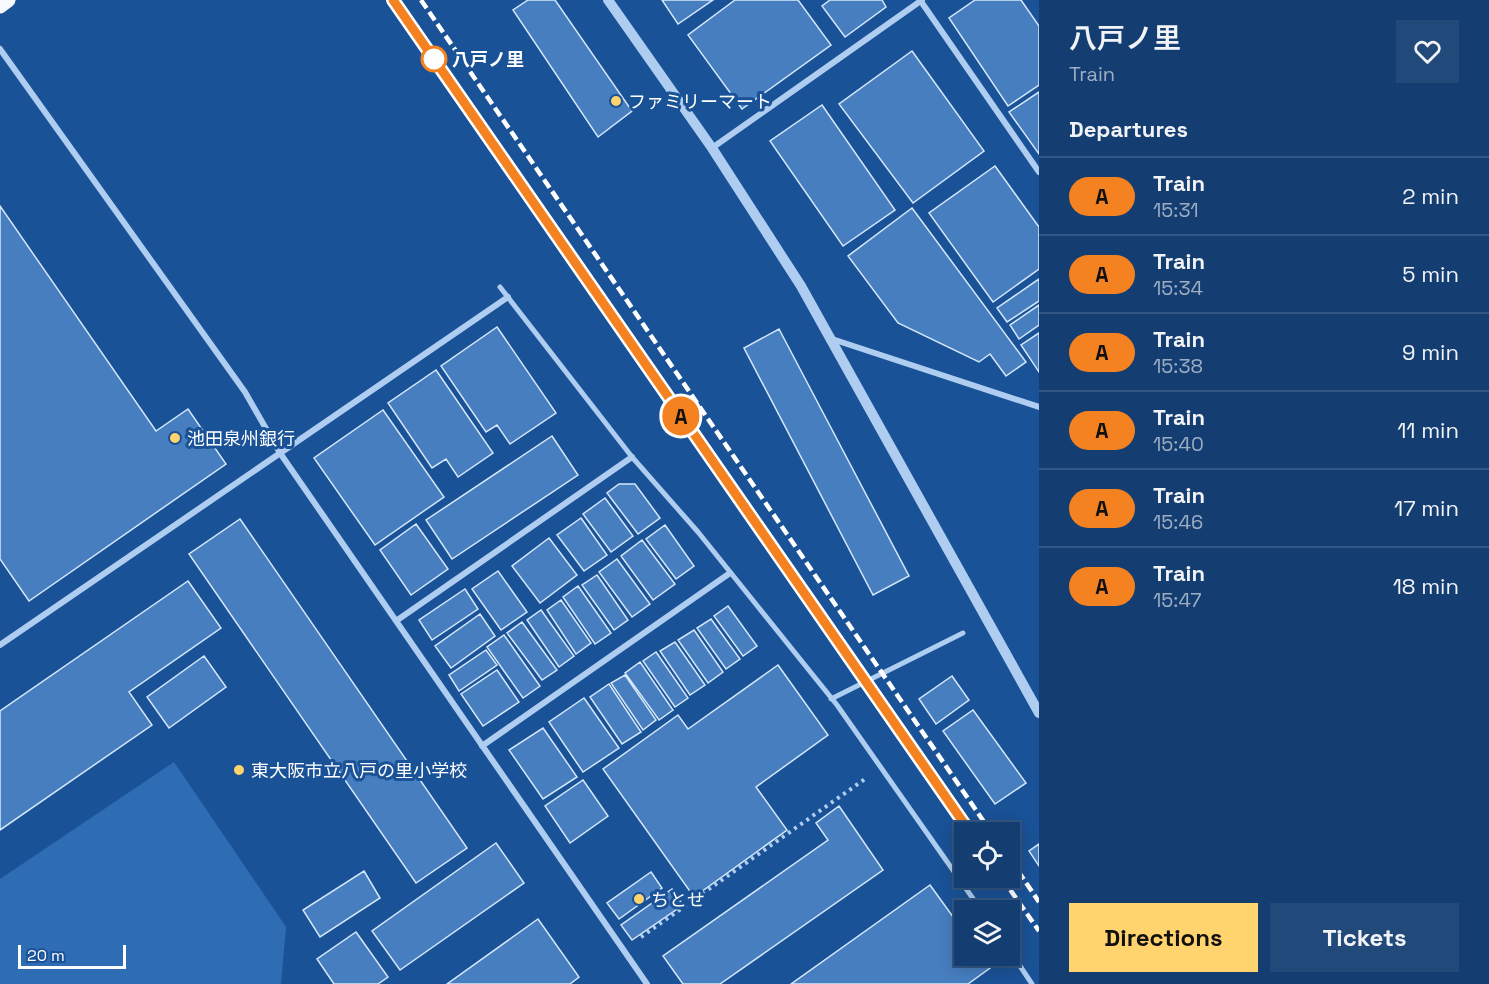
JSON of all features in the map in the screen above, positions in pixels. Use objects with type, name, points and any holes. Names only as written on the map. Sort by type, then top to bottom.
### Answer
[{"type":"main road","points":[[0,6],[8,0]]},
{"type":"street","points":[[608,0],[712,148],[801,286],[1039,713]]},
{"type":"street","points":[[712,148],[921,0],[1039,172]]},
{"type":"street","points":[[0,49],[245,392],[280,453],[647,984]]},
{"type":"street","points":[[500,287],[632,457],[730,573],[831,699],[974,900]]},
{"type":"street","points":[[0,645],[508,297]]},
{"type":"street","points":[[831,339],[1039,407]]},
{"type":"street","points":[[396,621],[632,457]]},
{"type":"street","points":[[482,746],[730,573]]},
{"type":"street","points":[[831,699],[963,633]]},
{"type":"street","points":[[1020,966],[1032,984]]},
{"type":"path","points":[[623,950],[881,768]]},
{"type":"shaded area","points":[[174,762],[286,927],[281,984],[0,984],[0,879]]},
{"type":"building","points":[[528,0],[555,0],[632,111],[598,137],[513,10]]},
{"type":"building","points":[[662,0],[713,0],[678,24]]},
{"type":"building","points":[[735,0],[798,0],[831,45],[742,109],[688,35]]},
{"type":"building","points":[[830,0],[882,0],[886,7],[845,37],[822,6]]},
{"type":"building","points":[[975,0],[1021,0],[1039,26],[1039,85],[1008,106],[949,18]]},
{"type":"building","points":[[912,51],[984,151],[913,203],[839,104]]},
{"type":"building","points":[[1039,92],[1039,154],[1009,112]]},
{"type":"building","points":[[822,105],[895,210],[843,246],[770,141]]},
{"type":"building","points":[[995,166],[1039,227],[1039,269],[993,302],[929,213]]},
{"type":"building","points":[[0,206],[156,431],[188,409],[226,464],[29,601],[0,559]]},
{"type":"building","points":[[912,208],[1026,362],[1006,376],[990,354],[979,362],[898,323],[848,256]]},
{"type":"building","points":[[1039,279],[1039,301],[1007,322],[997,308]]},
{"type":"building","points":[[1039,305],[1039,325],[1019,339],[1010,325]]},
{"type":"building","points":[[497,327],[556,413],[510,444],[497,425],[486,432],[441,366]]},
{"type":"building","points":[[779,329],[909,576],[873,595],[744,348]]},
{"type":"building","points":[[1039,333],[1039,372],[1021,345]]},
{"type":"building","points":[[436,370],[493,453],[458,477],[446,459],[432,468],[388,403]]},
{"type":"building","points":[[383,410],[444,497],[375,545],[314,458]]},
{"type":"building","points":[[552,436],[578,475],[452,559],[426,520]]},
{"type":"building","points":[[619,484],[635,484],[660,518],[638,534],[607,493]]},
{"type":"building","points":[[605,498],[633,536],[611,552],[583,514]]},
{"type":"building","points":[[581,518],[607,555],[584,571],[557,535]]},
{"type":"building","points":[[240,519],[467,848],[416,883],[189,554]]},
{"type":"building","points":[[416,524],[448,569],[411,595],[380,550]]},
{"type":"building","points":[[665,525],[694,566],[676,579],[646,539]]},
{"type":"building","points":[[549,538],[577,575],[540,603],[512,566]]},
{"type":"building","points":[[642,540],[675,584],[653,600],[621,556]]},
{"type":"building","points":[[617,559],[650,604],[632,617],[599,572]]},
{"type":"building","points":[[498,571],[527,612],[501,630],[472,589]]},
{"type":"building","points":[[597,575],[628,620],[614,630],[582,585]]},
{"type":"building","points":[[188,581],[221,628],[129,692],[152,725],[0,830],[0,711]]},
{"type":"building","points":[[578,586],[611,633],[595,644],[563,597]]},
{"type":"building","points":[[465,589],[478,609],[432,640],[419,620]]},
{"type":"building","points":[[561,600],[591,643],[576,654],[547,610]]},
{"type":"building","points":[[728,606],[757,646],[743,656],[714,616]]},
{"type":"building","points":[[541,610],[574,656],[559,667],[527,620]]},
{"type":"building","points":[[480,614],[495,636],[451,668],[435,646]]},
{"type":"building","points":[[711,619],[740,659],[726,669],[697,628]]},
{"type":"building","points":[[522,622],[557,670],[542,680],[507,633]]},
{"type":"building","points":[[694,630],[723,672],[708,683],[678,640]]},
{"type":"building","points":[[504,635],[540,686],[523,698],[487,647]]},
{"type":"building","points":[[675,642],[705,685],[690,695],[660,651]]},
{"type":"building","points":[[486,650],[497,665],[459,691],[449,675]]},
{"type":"building","points":[[656,652],[688,698],[675,707],[643,661]]},
{"type":"building","points":[[204,656],[226,687],[169,728],[147,697]]},
{"type":"building","points":[[640,662],[673,710],[659,720],[625,673]]},
{"type":"building","points":[[778,665],[828,735],[756,787],[787,830],[694,897],[603,769],[678,715],[688,729]]},
{"type":"building","points":[[497,670],[519,702],[483,726],[461,694]]},
{"type":"building","points":[[625,675],[656,720],[643,730],[611,683]]},
{"type":"building","points":[[952,676],[969,700],[936,724],[919,699]]},
{"type":"building","points":[[609,684],[641,732],[622,744],[590,697]]},
{"type":"building","points":[[584,698],[619,748],[583,772],[549,722]]},
{"type":"building","points":[[973,710],[1026,783],[995,804],[943,731]]},
{"type":"building","points":[[543,728],[577,777],[543,799],[509,750]]},
{"type":"building","points":[[583,780],[608,816],[570,843],[545,806]]},
{"type":"building","points":[[839,806],[883,870],[720,984],[683,984],[663,956],[828,840],[816,823]]},
{"type":"building","points":[[496,843],[524,883],[400,970],[372,931]]},
{"type":"building","points":[[1039,844],[1039,866],[1029,851]]},
{"type":"building","points":[[364,871],[380,898],[320,937],[303,910]]},
{"type":"building","points":[[651,872],[662,888],[619,919],[607,903]]},
{"type":"building","points":[[930,885],[954,918],[954,966],[988,966],[990,968],[968,984],[791,984]]},
{"type":"building","points":[[672,889],[683,905],[632,940],[621,925]]},
{"type":"building","points":[[538,919],[579,977],[570,984],[447,984]]},
{"type":"building","points":[[356,932],[388,977],[378,984],[334,984],[317,959]]},
{"type":"railway","points":[[393,0],[963,822]]},
{"type":"railway","points":[[421,0],[984,822]]},
{"type":"railway","points":[[1020,874],[1039,902]]},
{"type":"railway","points":[[1009,888],[1039,931]]},
{"type":"train","name":"A","points":[[393,0],[963,822]]},
{"type":"place","name":"八戸ノ里","points":[[434,59]]},
{"type":"place","name":"ファミリーマート","points":[[616,101]]},
{"type":"place","name":"池田泉州銀行","points":[[175,438]]},
{"type":"place","name":"東大阪市立八戸の里小学校","points":[[239,770]]},
{"type":"place","name":"ちとせ","points":[[639,899]]}]
